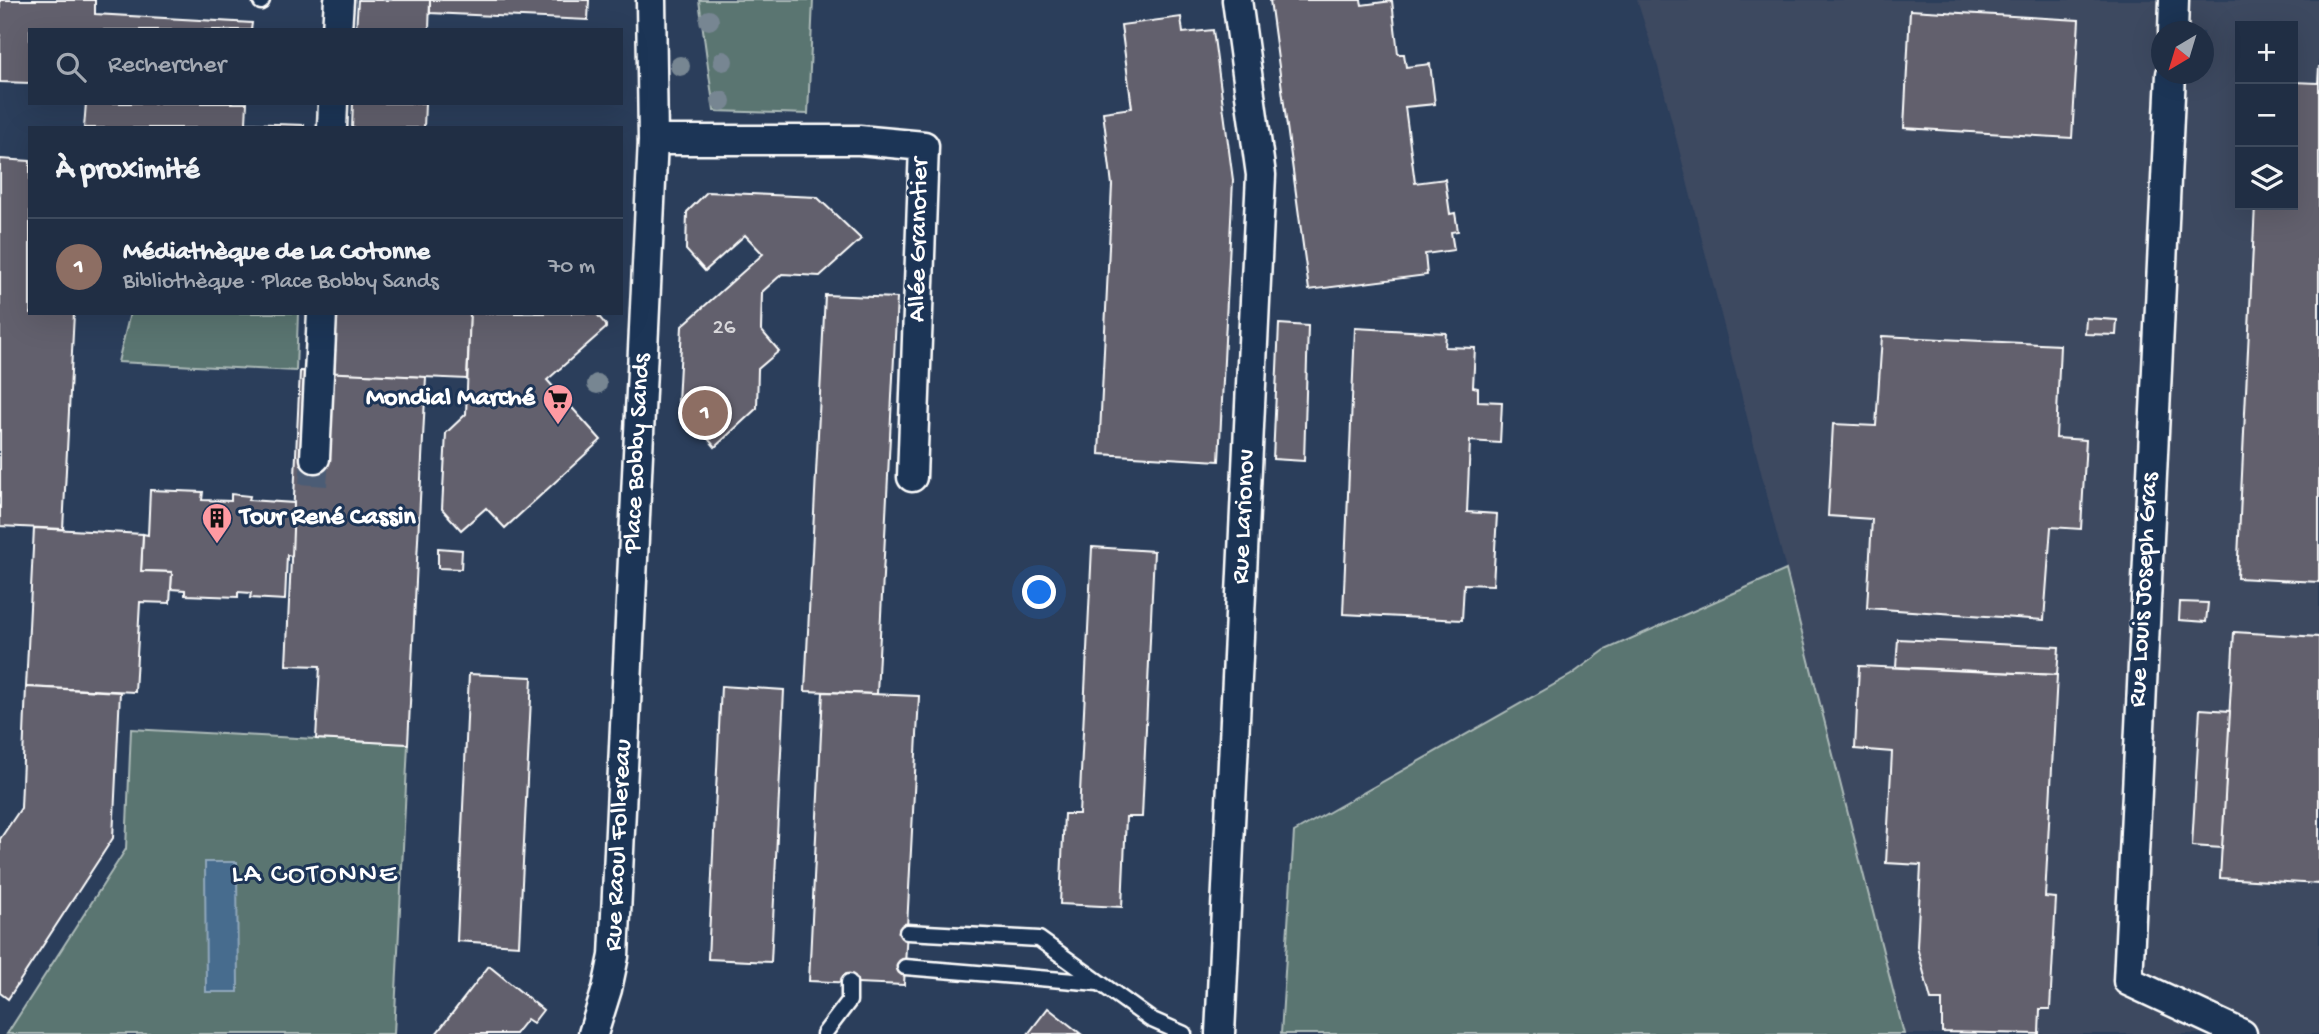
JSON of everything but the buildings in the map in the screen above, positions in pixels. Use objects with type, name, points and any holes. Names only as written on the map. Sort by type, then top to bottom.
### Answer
[{"type":"street","points":[[337,28],[339,0]]},
{"type":"street","name":"Place Bobby Sands","points":[[628,653],[653,140],[651,0]]},
{"type":"street","name":"Rue Larionov","points":[[1220,1034],[1262,176],[1237,0]]},
{"type":"street","points":[[2173,21],[2174,0]]},
{"type":"street","name":"Rue Louis Joseph Gras","points":[[2171,84],[2128,981],[2242,1034]]},
{"type":"street","points":[[332,126],[333,105]]},
{"type":"street","name":"Allée Granotier","points":[[653,140],[859,140],[925,146],[912,477]]},
{"type":"street","points":[[315,458],[322,315]]},
{"type":"street","name":"Rue Raoul Follereau","points":[[593,1034],[614,956],[628,653]]},
{"type":"lane","points":[[907,932],[1039,939],[1150,1019],[1184,1034]]},
{"type":"lane","points":[[905,967],[1099,983]]},
{"type":"lane","points":[[824,1034],[849,1001],[849,982]]},
{"type":"shaded area","points":[[1637,0],[2319,0],[2319,1034],[1904,1034],[1658,67]]},
{"type":"shaded area","points":[[205,862],[237,862],[238,992],[206,992]]},
{"type":"green space","points":[[699,0],[813,0],[808,114],[714,111]]},
{"type":"green space","points":[[130,315],[298,315],[296,371],[118,362]]},
{"type":"green space","points":[[1786,570],[1904,1034],[1281,1034],[1294,832],[1571,675],[1605,650]]},
{"type":"green space","points":[[131,729],[408,744],[394,1034],[7,1034],[126,849]]},
{"type":"tunnel","points":[[313,485],[315,458]]},
{"type":"place","name":"Médiathèque de La Cotonne","points":[[705,413]]},
{"type":"place","name":"Mondial Marché","points":[[558,426]]},
{"type":"place","name":"Tour René Cassin","points":[[217,545]]},
{"type":"district","name":"LA COTONNE","points":[[315,875]]}]
